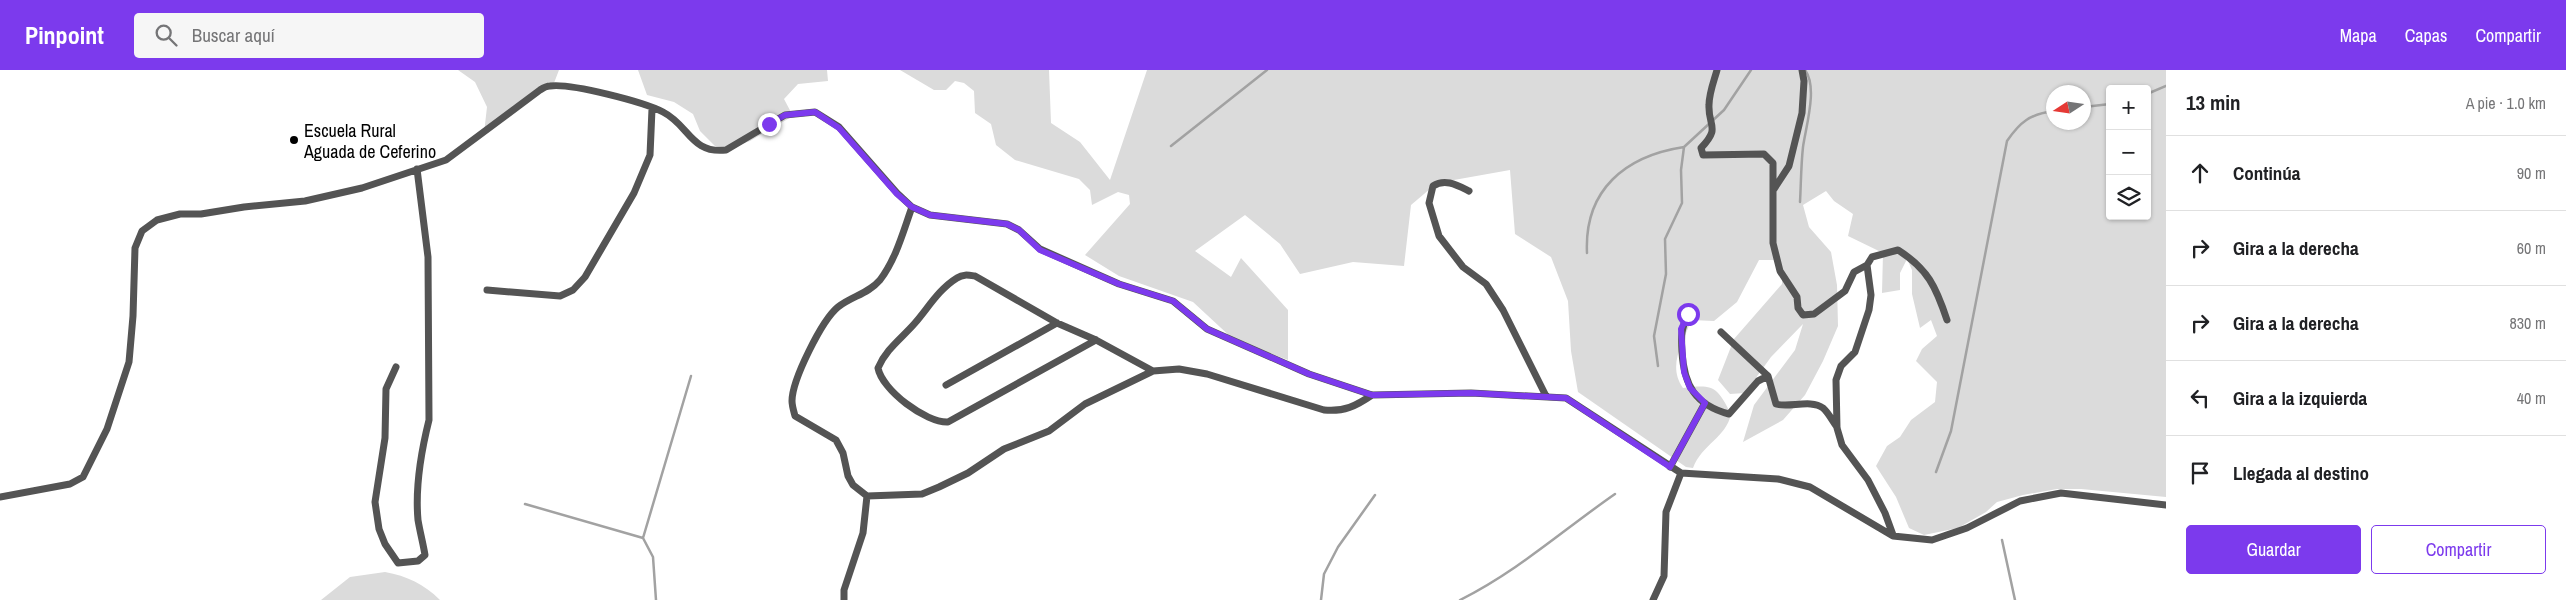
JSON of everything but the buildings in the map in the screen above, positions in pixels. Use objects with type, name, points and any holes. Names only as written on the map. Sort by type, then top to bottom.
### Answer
[{"type":"street","points":[[1717,70],[1709,103],[1709,112],[1714,128],[1708,140],[1701,148],[1703,155],[1764,154],[1773,163],[1772,244],[1780,271],[1797,297],[1798,308],[1803,315],[1814,314],[1845,291],[1854,272],[1867,265],[1872,257],[1898,250],[1915,261],[1934,285],[1947,320]]},
{"type":"street","points":[[1774,189],[1789,166],[1802,113],[1804,81],[1802,70]]},
{"type":"street","points":[[0,497],[70,484],[83,477],[107,429],[129,362],[133,316],[134,248],[142,231],[157,220],[180,214],[201,214],[244,207],[305,201],[362,188],[417,168],[446,160],[540,90],[549,86],[595,92],[638,103],[663,112],[703,148],[714,151],[726,150],[785,115],[815,112],[839,128],[897,194],[912,207],[930,215],[1007,224],[1019,230],[1040,250],[1119,284],[1173,301],[1207,329],[1309,374],[1372,395],[1471,393],[1566,398],[1578,404],[1681,473],[1778,479],[1810,487],[1893,536],[1932,540],[1967,528],[2002,508],[2020,501],[2062,493],[2166,505]]},
{"type":"street","points":[[487,290],[560,296],[573,290],[585,277],[634,193],[650,155],[652,109]]},
{"type":"street","points":[[396,367],[386,389],[384,438],[375,502],[379,529],[385,544],[398,563],[418,561],[425,555],[418,520],[418,501],[423,446],[429,420],[428,257],[417,168]]},
{"type":"street","points":[[1469,191],[1453,184],[1439,182],[1433,186],[1428,203],[1439,236],[1463,268],[1486,284],[1503,310],[1546,396]]},
{"type":"street","points":[[912,207],[891,264],[871,289],[839,306],[832,313],[816,336],[794,387],[792,402],[795,416],[836,440],[843,453],[848,476],[853,485],[867,496],[922,494],[940,487],[968,473],[1004,448],[1049,431],[1085,404],[1153,371],[1179,368],[1207,374],[1324,410],[1339,411],[1348,409],[1372,395]]},
{"type":"street","points":[[1867,265],[1871,294],[1869,310],[1855,352],[1841,366],[1836,380],[1837,428],[1842,445],[1868,480],[1885,513],[1893,536]]},
{"type":"street","points":[[1096,340],[948,422],[937,421],[895,396],[883,382],[879,372],[880,362],[894,344],[914,325],[940,293],[962,276],[975,276],[1056,322],[1096,340],[1153,371]]},
{"type":"street","points":[[1688,314],[1681,329],[1684,372],[1690,388],[1705,403],[1717,411],[1730,414],[1758,381],[1768,376]]},
{"type":"street","points":[[946,385],[1056,322]]},
{"type":"street","points":[[1721,332],[1768,376],[1776,404],[1784,406],[1812,405],[1823,408],[1837,428]]},
{"type":"street","points":[[1670,467],[1705,403]]},
{"type":"street","points":[[1653,600],[1664,576],[1666,512],[1681,473]]},
{"type":"street","points":[[844,600],[844,590],[863,533],[867,496]]},
{"type":"shaded area","points":[[458,70],[559,70],[554,83],[484,133],[487,107],[475,82]]},
{"type":"shaded area","points":[[638,70],[827,70],[828,81],[798,84],[784,99],[793,116],[750,141],[732,148],[715,146],[700,131],[693,114],[674,102],[647,95]]},
{"type":"shaded area","points":[[900,70],[1049,70],[1051,123],[1080,142],[1110,180],[1147,70],[2166,70],[2166,497],[2081,489],[2057,489],[1997,502],[1986,512],[1958,528],[1924,535],[1909,528],[1896,497],[1876,466],[1887,446],[1900,437],[1911,420],[1935,402],[1937,382],[1916,361],[1922,349],[1937,336],[1931,320],[1920,328],[1912,294],[1912,270],[1907,259],[1900,273],[1900,290],[1882,293],[1883,253],[1848,236],[1853,214],[1834,201],[1826,191],[1803,205],[1809,227],[1831,252],[1837,285],[1838,326],[1823,361],[1805,395],[1783,420],[1743,442],[1754,405],[1795,350],[1803,324],[1771,357],[1745,393],[1730,394],[1718,380],[1734,339],[1782,284],[1782,270],[1774,260],[1759,260],[1737,302],[1714,321],[1691,320],[1678,354],[1676,371],[1683,388],[1701,386],[1713,389],[1718,392],[1731,414],[1724,429],[1702,453],[1693,468],[1686,467],[1578,392],[1571,351],[1568,301],[1551,257],[1515,234],[1510,170],[1437,183],[1411,205],[1404,266],[1353,262],[1300,274],[1280,244],[1245,215],[1195,251],[1231,277],[1241,258],[1288,310],[1288,360],[1234,340],[1193,302],[1119,276],[1085,255],[1130,204],[1129,195],[1118,192],[1092,205],[1090,190],[1079,179],[1015,160],[996,145],[991,124],[975,113],[974,91],[964,83],[955,81],[946,90],[934,90]]},
{"type":"shaded area","points":[[385,572],[415,582],[428,589],[440,600],[321,600],[350,577]]},
{"type":"waterway","points":[[1171,146],[1267,70]]},
{"type":"waterway","points":[[1658,366],[1654,336],[1666,274],[1665,239],[1682,203],[1681,170],[1684,147],[1724,110],[1751,70]]},
{"type":"waterway","points":[[1800,202],[1803,147],[1811,96],[1809,77],[1805,70]]},
{"type":"waterway","points":[[2151,92],[2166,86]]},
{"type":"waterway","points":[[2091,106],[2106,104]]},
{"type":"waterway","points":[[1936,472],[1951,431],[2007,141],[2026,120],[2046,112]]},
{"type":"waterway","points":[[1587,253],[1588,231],[1593,211],[1601,194],[1612,180],[1644,158],[1684,147]]},
{"type":"waterway","points":[[643,538],[691,376]]},
{"type":"waterway","points":[[1460,600],[1521,563],[1615,494]]},
{"type":"waterway","points":[[1321,600],[1324,574],[1338,547],[1375,495]]},
{"type":"waterway","points":[[525,504],[643,538],[653,557],[656,600]]},
{"type":"waterway","points":[[2002,540],[2015,600]]},
{"type":"place","name":"Escuela Rural Aguada de Ceferino","points":[[294,140]]},
{"type":"route","points":[[769,124],[785,115],[815,112],[839,128],[897,194],[912,207],[930,215],[1007,224],[1019,230],[1040,250],[1119,284],[1173,301],[1207,329],[1309,374],[1358,392],[1372,395],[1471,393],[1557,396],[1566,398],[1578,404],[1670,467],[1705,403],[1690,388],[1684,372],[1681,329],[1688,314]]}]
